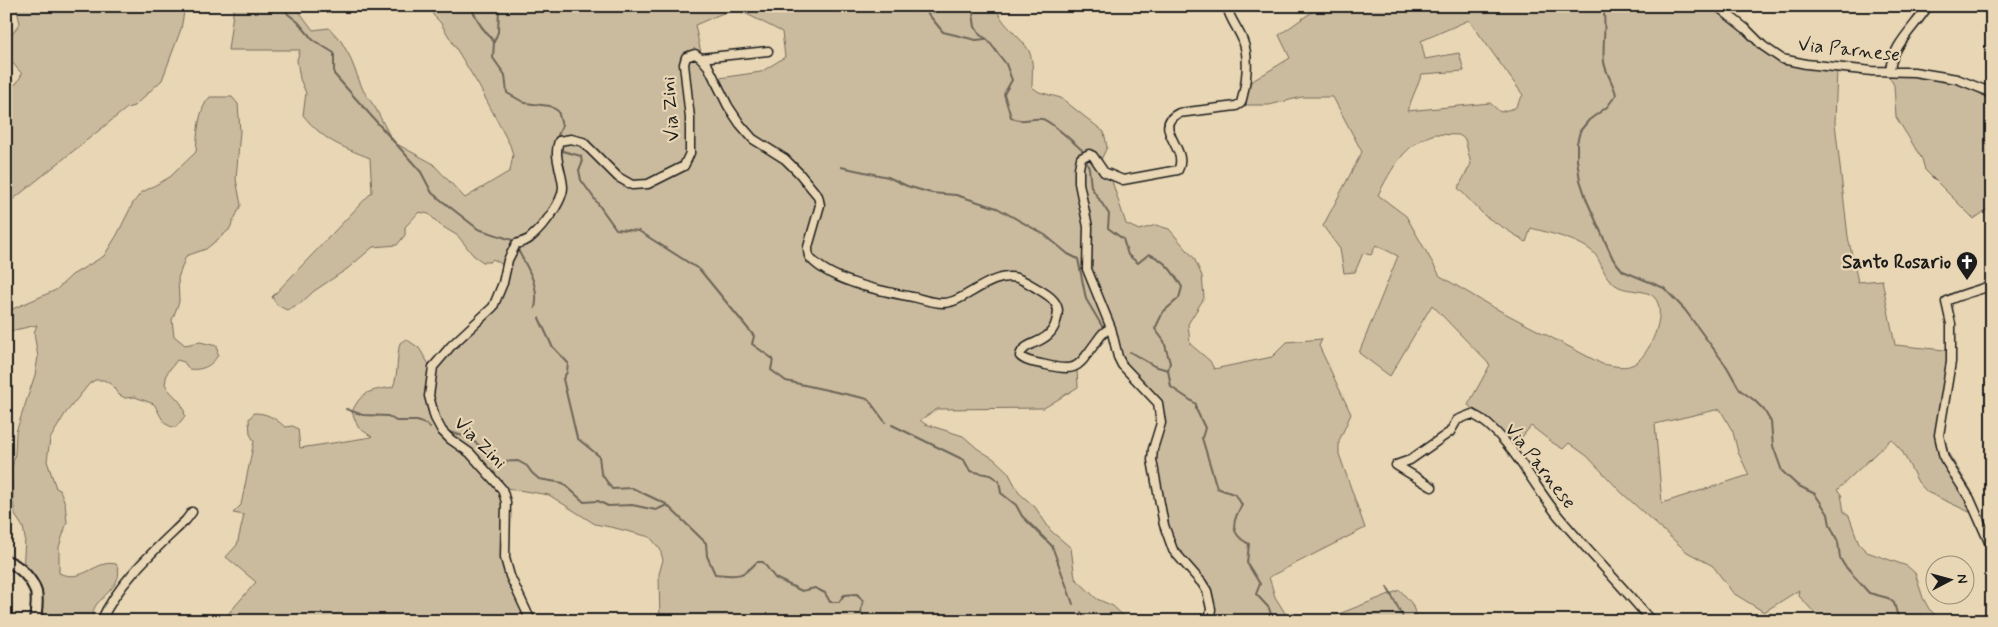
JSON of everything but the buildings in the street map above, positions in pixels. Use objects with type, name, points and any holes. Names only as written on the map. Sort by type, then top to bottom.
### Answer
[{"type":"street","points":[[1209,621],[1211,609],[1207,592],[1202,583],[1173,550],[1164,524],[1152,460],[1153,449],[1161,423],[1158,404],[1122,365],[1118,357],[1111,328],[1087,269],[1088,228],[1079,168],[1081,158],[1089,154],[1093,156],[1104,172],[1123,180],[1178,170],[1181,158],[1168,128],[1168,121],[1179,113],[1236,106],[1241,103],[1244,94],[1246,53],[1243,41],[1227,6]]},
{"type":"street","name":"Via Parnese","points":[[1717,6],[1746,29],[1763,46],[1782,59],[1806,64],[1872,71],[1914,72],[1957,79],[1985,90],[1992,95]]},
{"type":"street","points":[[1890,71],[1890,62],[1905,36],[1928,6]]},
{"type":"street","points":[[701,58],[768,51]]},
{"type":"street","name":"Via Zini","points":[[531,621],[510,576],[505,558],[506,502],[502,489],[470,453],[450,439],[435,418],[429,396],[433,367],[451,346],[492,307],[503,283],[508,260],[516,244],[529,239],[551,214],[562,197],[563,186],[556,149],[559,141],[571,139],[583,142],[618,176],[632,185],[648,184],[684,166],[690,153],[690,126],[684,64],[686,56],[695,54],[701,58],[708,66],[728,106],[740,124],[753,139],[785,159],[800,173],[818,196],[820,205],[808,247],[808,254],[812,260],[826,270],[868,287],[942,303],[956,300],[991,282],[1005,278],[1016,278],[1024,281],[1053,299],[1058,309],[1057,319],[1049,335],[1040,342],[1025,347],[1020,356],[1026,360],[1061,369],[1067,370],[1076,367],[1082,362],[1105,331],[1111,328]]},
{"type":"street","points":[[1992,285],[1946,302],[1951,324],[1951,362],[1938,435],[1944,458],[1970,499],[1989,542],[1992,544]]},
{"type":"street","name":"Via Parnese","points":[[1432,488],[1396,464],[1410,460],[1450,432],[1457,420],[1472,414],[1513,452],[1558,516],[1617,581],[1650,621]]},
{"type":"street","points":[[100,621],[106,608],[137,568],[192,512]]},
{"type":"street","points":[[6,561],[18,567],[24,573],[36,592],[36,621]]},
{"type":"shaded area","points":[[16,6],[185,6],[181,29],[162,80],[134,106],[127,108],[6,205],[6,90],[17,83],[22,74],[6,55],[6,43],[20,23]]},
{"type":"shaded area","points":[[234,6],[295,6],[313,30],[329,28],[341,41],[349,55],[363,90],[376,109],[393,142],[432,163],[465,198],[510,171],[513,155],[510,145],[479,86],[440,22],[433,15],[431,6],[997,6],[998,12],[1005,24],[1025,45],[1031,55],[1032,87],[1039,92],[1061,98],[1104,132],[1107,147],[1099,164],[1110,175],[1126,224],[1139,230],[1156,225],[1169,229],[1194,258],[1202,276],[1204,298],[1188,324],[1190,344],[1210,361],[1214,369],[1272,357],[1287,342],[1322,339],[1319,346],[1351,414],[1339,441],[1339,454],[1365,528],[1269,577],[1275,597],[1290,621],[1263,621],[1261,619],[1259,621],[1209,621],[1210,597],[1172,546],[1153,462],[1162,413],[1122,363],[1110,329],[1077,370],[1078,387],[1044,408],[937,409],[920,420],[925,424],[963,436],[1008,472],[1019,493],[1035,507],[1051,531],[1071,548],[1075,578],[1097,599],[1113,606],[1129,621],[660,621],[659,574],[663,560],[660,549],[650,537],[595,524],[549,495],[500,487],[506,504],[506,557],[532,621],[222,621],[256,582],[226,557],[237,545],[244,515],[233,513],[241,505],[254,441],[250,434],[249,419],[254,413],[259,413],[271,417],[285,427],[293,426],[298,429],[300,448],[372,437],[358,427],[352,412],[363,395],[393,387],[400,343],[406,339],[419,348],[433,371],[457,344],[486,318],[507,267],[493,259],[490,262],[483,262],[473,255],[458,236],[440,225],[429,214],[419,212],[405,227],[405,235],[397,245],[373,247],[301,303],[287,310],[277,305],[272,297],[372,192],[370,158],[333,142],[318,131],[303,115],[306,93],[300,79],[297,60],[300,50],[228,50]],"holes":[[[735,8],[782,32],[785,57],[761,72],[712,79],[701,53],[695,25]]]},
{"type":"shaded area","points":[[1306,6],[1718,6],[1776,56],[1837,68],[1835,123],[1848,237],[1858,282],[1882,280],[1895,345],[1954,351],[1942,437],[1945,448],[1971,490],[1980,517],[1927,492],[1918,482],[1902,451],[1891,439],[1837,490],[1841,494],[1844,512],[1849,516],[1859,544],[1867,552],[1907,566],[1915,573],[1926,604],[1942,621],[1822,621],[1798,595],[1799,590],[1764,612],[1733,593],[1713,566],[1687,552],[1622,493],[1587,456],[1569,443],[1563,449],[1531,426],[1516,444],[1468,405],[1490,365],[1432,305],[1390,376],[1359,353],[1398,256],[1376,245],[1371,255],[1363,253],[1355,272],[1344,273],[1340,249],[1323,226],[1362,152],[1333,97],[1302,97],[1269,105],[1240,105],[1246,85],[1290,58],[1279,35],[1312,12]],"holes":[[[1469,20],[1523,95],[1515,108],[1500,112],[1490,103],[1407,111],[1422,74],[1464,71],[1459,53],[1425,59],[1421,41]],[[1435,134],[1459,135],[1465,139],[1471,164],[1458,188],[1485,216],[1526,242],[1531,228],[1557,235],[1585,246],[1597,257],[1608,278],[1614,284],[1623,289],[1648,293],[1655,298],[1658,305],[1658,324],[1650,345],[1638,361],[1625,367],[1602,364],[1489,305],[1440,276],[1406,216],[1378,195],[1394,166],[1407,150]],[[1720,409],[1733,432],[1738,452],[1749,475],[1662,503],[1655,424]]]},
{"type":"shaded area","points":[[1885,70],[1958,84],[1974,90],[1992,101],[1992,206],[1974,219],[1925,170],[1922,159],[1896,117],[1894,85]]},
{"type":"shaded area","points":[[210,97],[232,97],[238,104],[240,131],[236,179],[241,205],[229,230],[206,249],[186,256],[178,278],[179,302],[172,320],[174,336],[185,345],[200,342],[217,346],[218,355],[209,365],[198,369],[189,369],[184,362],[177,360],[167,373],[165,384],[182,405],[185,416],[176,427],[165,423],[154,404],[135,397],[125,398],[118,394],[112,385],[104,380],[95,380],[89,384],[65,414],[50,439],[47,461],[56,488],[60,490],[65,503],[67,522],[59,547],[59,573],[76,576],[109,563],[116,564],[118,576],[113,586],[96,605],[92,621],[35,621],[33,604],[23,572],[25,538],[23,527],[15,515],[12,469],[16,432],[35,375],[38,357],[34,333],[37,325],[6,332],[6,309],[8,311],[56,290],[72,275],[104,256],[133,203],[141,193],[170,177],[196,152],[201,115]]},
{"type":"shaded area","points":[[1400,590],[1412,604],[1418,621],[1321,621]]},
{"type":"waterway","points":[[283,6],[288,14],[298,22],[313,40],[334,53],[334,74],[421,172],[432,193],[478,229],[512,240]]},
{"type":"waterway","points":[[470,6],[481,26],[494,42],[493,58],[505,75],[507,93],[525,103],[550,106],[558,111],[562,126],[556,140]]},
{"type":"waterway","points":[[494,42],[498,32],[499,9],[497,6]]},
{"type":"waterway","points":[[833,6],[837,12],[874,7],[910,11],[925,10],[943,32],[976,40],[985,39]]},
{"type":"waterway","points":[[972,6],[975,27],[1006,64],[1012,80],[1004,94],[1011,117],[1019,120],[1046,120],[1082,150]]},
{"type":"waterway","points":[[1603,6],[1605,20],[1604,62],[1616,95],[1607,107],[1589,120],[1580,131],[1577,143],[1577,160],[1580,180],[1587,201],[1613,259],[1623,271],[1664,288],[1685,310],[1727,367],[1740,390],[1764,410],[1771,422],[1773,446],[1782,471],[1797,485],[1815,494],[1828,514],[1830,525],[1838,542],[1840,558],[1844,565],[1869,593],[1888,598],[1894,603],[1899,621]]},
{"type":"waterway","points":[[559,150],[581,156],[582,164],[579,170],[581,180],[616,229],[639,231],[700,270],[754,336],[752,344],[773,359],[771,370],[786,381],[868,399],[885,422]]},
{"type":"waterway","points":[[1086,160],[1091,187],[1109,214],[1108,228],[1123,239],[1128,255],[1138,263],[1149,254],[1155,257],[1168,268],[1182,287],[1179,298],[1163,312],[1155,329],[1164,341],[1170,363],[1168,370],[1171,387],[1196,404],[1196,409],[1205,428],[1202,438],[1217,488],[1236,495],[1242,505],[1236,517],[1234,527],[1238,536],[1249,544],[1247,563],[1260,584],[1256,594],[1269,608],[1273,621]]},
{"type":"waterway","points":[[841,167],[888,177],[907,186],[931,193],[956,195],[997,208],[1045,235],[1068,254],[1078,259],[1086,299],[1102,326]]},
{"type":"waterway","points":[[518,250],[534,285],[536,292],[535,308]]},
{"type":"waterway","points":[[539,318],[552,346],[568,363],[567,372],[563,379],[577,438],[599,456],[601,473],[612,489],[632,488],[666,504]]},
{"type":"waterway","points":[[1130,352],[1154,366],[1168,370]]},
{"type":"waterway","points":[[346,409],[363,415],[388,416],[396,421],[417,421],[428,425],[430,428]]},
{"type":"waterway","points":[[892,425],[964,460],[970,471],[990,475],[999,481],[1001,493],[1016,505],[1022,516],[1052,546],[1073,604]]},
{"type":"waterway","points":[[448,432],[469,439],[482,447],[499,462],[518,461],[527,466],[539,479],[563,483],[584,502],[598,501],[608,506],[632,505],[656,510],[667,505],[706,543],[707,556],[715,574],[739,575],[757,562],[763,562],[775,578],[802,591],[815,588],[825,593],[830,602],[839,602],[844,595],[857,594],[863,601],[861,611],[865,621]]},
{"type":"waterway","points":[[1387,587],[1405,621]]},
{"type":"waterway","points":[[1081,612],[1086,621]]},
{"type":"place","name":"Santo Rosario","points":[[1967,281]]}]
